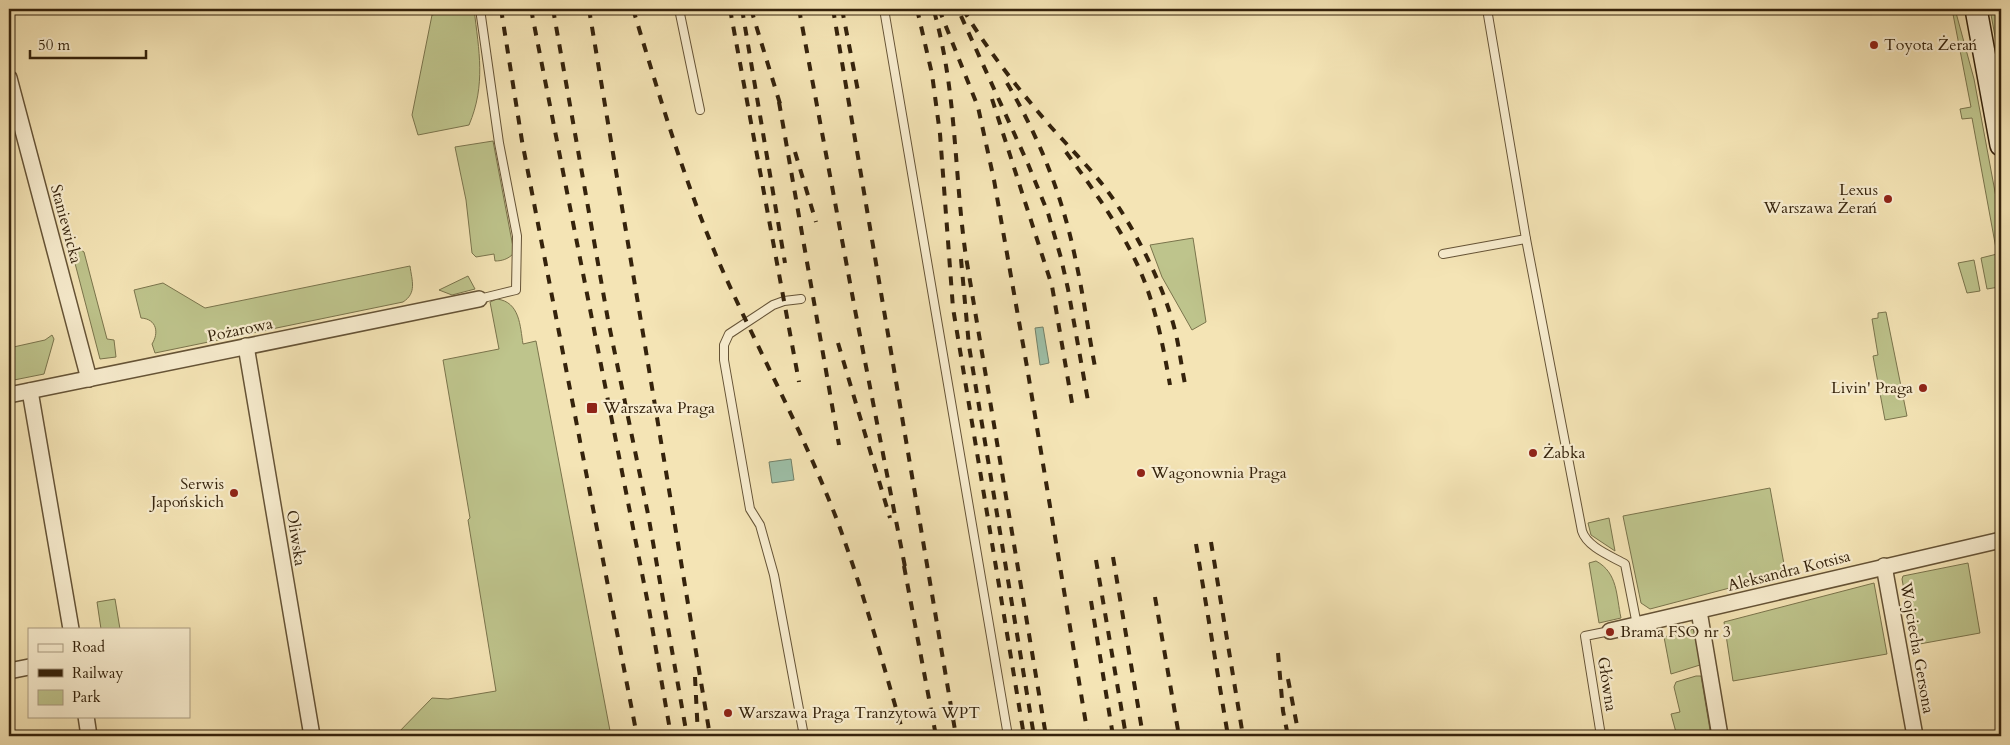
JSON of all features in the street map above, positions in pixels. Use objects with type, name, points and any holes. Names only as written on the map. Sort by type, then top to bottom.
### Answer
[{"type":"main road","points":[[1976,9],[2001,145]]},
{"type":"street","name":"Staniewicka","points":[[9,78],[88,378]]},
{"type":"street","name":"Pożarowa","points":[[9,395],[479,299]]},
{"type":"street","name":"Oliwska","points":[[246,346],[312,736]]},
{"type":"street","points":[[30,390],[71,628]]},
{"type":"street","name":"Aleksandra Kotsisa","points":[[1610,631],[2001,540]]},
{"type":"street","name":"Wojciecha Gersona","points":[[1884,566],[1915,736]]},
{"type":"street","points":[[1699,611],[1720,736]]},
{"type":"street","points":[[9,671],[28,667]]},
{"type":"street","points":[[86,718],[89,736]]},
{"type":"lane","points":[[479,299],[490,294],[516,290],[518,262],[517,236],[498,135],[480,9]]},
{"type":"lane","points":[[679,9],[700,110]]},
{"type":"lane","points":[[884,9],[1008,736]]},
{"type":"lane","points":[[1486,9],[1526,239],[1584,537],[1625,564],[1637,625]]},
{"type":"lane","points":[[1443,254],[1526,239]]},
{"type":"lane","points":[[801,299],[784,301],[773,305],[729,334],[724,344],[724,360],[750,509],[760,525],[774,575],[804,736]]},
{"type":"lane","name":"Aleksandra Kotsisa","points":[[1585,636],[1610,631]]},
{"type":"lane","name":"Główna","points":[[1585,636],[1601,736]]},
{"type":"green space","points":[[455,9],[474,9],[480,68],[478,96],[474,110],[469,125],[418,135],[412,115],[432,15]]},
{"type":"green space","points":[[1952,9],[1955,9],[1974,79],[2001,224],[2001,298],[1999,287],[1987,289],[1981,258],[1997,254],[1972,118],[1962,119],[1960,109],[1971,107]]},
{"type":"green space","points":[[1990,9],[2000,9],[2001,69]]},
{"type":"green space","points":[[493,141],[513,247],[513,254],[500,261],[495,261],[494,254],[476,257],[472,253],[466,200],[455,147]]},
{"type":"green space","points":[[1193,238],[1206,322],[1192,330],[1162,277],[1150,245]]},
{"type":"green space","points":[[77,247],[84,252],[107,339],[114,340],[116,357],[100,359],[71,248]]},
{"type":"green space","points":[[1974,260],[1980,291],[1967,293],[1958,263]]},
{"type":"green space","points":[[410,266],[413,286],[410,295],[403,302],[155,353],[152,344],[156,331],[155,327],[150,321],[141,318],[134,290],[163,283],[205,308]]},
{"type":"green space","points":[[468,276],[475,289],[452,295],[439,290]]},
{"type":"green space","points":[[497,299],[505,301],[515,310],[520,323],[523,344],[536,341],[611,736],[395,736],[432,698],[448,699],[496,691],[468,520],[470,518],[443,360],[499,349],[490,302]]},
{"type":"green space","points":[[1886,312],[1907,416],[1885,420],[1873,356],[1878,355],[1872,319],[1878,318],[1878,313]]},
{"type":"green space","points":[[52,335],[54,339],[44,374],[9,381],[9,348],[45,340]]},
{"type":"green space","points":[[1770,488],[1784,564],[1783,569],[1775,576],[1650,609],[1641,603],[1623,516]]},
{"type":"green space","points":[[1609,518],[1615,551],[1591,535],[1588,523]]},
{"type":"green space","points":[[1596,561],[1603,566],[1612,578],[1617,593],[1621,618],[1599,623],[1589,563]]},
{"type":"green space","points":[[1968,563],[1980,633],[1914,645],[1903,576]]},
{"type":"green space","points":[[1874,583],[1887,654],[1733,681],[1724,622]]},
{"type":"green space","points":[[115,599],[120,628],[101,628],[97,602]]},
{"type":"green space","points":[[1694,629],[1700,665],[1671,674],[1664,637]]},
{"type":"green space","points":[[1701,676],[1711,736],[1677,736],[1671,714],[1680,712],[1674,687],[1676,682]]},
{"type":"shaded area","points":[[1043,327],[1049,363],[1040,365],[1035,328]]},
{"type":"shaded area","points":[[791,459],[794,480],[772,483],[769,462]]},
{"type":"railway","points":[[501,9],[522,141],[637,736]]},
{"type":"railway","points":[[531,9],[649,609],[671,736]]},
{"type":"railway","points":[[553,9],[608,320],[648,514],[687,736]]},
{"type":"railway","points":[[589,9],[710,736]]},
{"type":"railway","points":[[633,9],[675,145],[712,245],[825,489],[837,520],[864,600],[904,736]]},
{"type":"railway","points":[[730,9],[799,382]]},
{"type":"railway","points":[[742,9],[785,263]]},
{"type":"railway","points":[[751,9],[781,107]]},
{"type":"railway","points":[[799,9],[906,572]]},
{"type":"railway","points":[[833,9],[956,736]]},
{"type":"railway","points":[[842,9],[858,91]]},
{"type":"railway","points":[[917,9],[932,74],[940,134],[953,308],[1024,736]]},
{"type":"railway","points":[[939,9],[978,107],[994,180],[1088,736]]},
{"type":"railway","points":[[963,9],[1004,70],[1051,127],[1100,181],[1128,222],[1149,261],[1166,301],[1177,339],[1185,384]]},
{"type":"railway","points":[[934,11],[947,72],[966,257],[1046,736]]},
{"type":"railway","points":[[961,16],[1048,213],[1068,289],[1088,401]]},
{"type":"railway","points":[[1007,83],[1039,145],[1063,211],[1078,271],[1095,367]]},
{"type":"railway","points":[[992,99],[1052,286],[1072,403]]},
{"type":"railway","points":[[779,102],[839,445]]},
{"type":"railway","points":[[795,152],[816,222]]},
{"type":"railway","points":[[1066,152],[1114,222],[1138,266],[1154,309],[1170,385]]},
{"type":"railway","points":[[961,259],[969,346],[1034,736]]},
{"type":"railway","points":[[838,343],[890,518]]},
{"type":"railway","points":[[1211,542],[1243,736]]},
{"type":"railway","points":[[1196,544],[1228,736]]},
{"type":"railway","points":[[1113,557],[1143,736]]},
{"type":"railway","points":[[1096,560],[1126,736]]},
{"type":"railway","points":[[904,566],[936,736]]},
{"type":"railway","points":[[1155,597],[1179,736]]},
{"type":"railway","points":[[1091,601],[1113,736]]},
{"type":"railway","points":[[1278,653],[1283,711],[1288,736]]},
{"type":"railway","points":[[695,677],[698,736]]},
{"type":"railway","points":[[1288,679],[1299,736]]},
{"type":"place","name":"Toyota Żerań","points":[[1874,45]]},
{"type":"place","name":"Lexus Warszawa Żerań","points":[[1888,199]]},
{"type":"place","name":"Livin' Praga","points":[[1923,388]]},
{"type":"place","name":"Warszawa Praga","points":[[592,408]]},
{"type":"place","name":"Żabka","points":[[1533,453]]},
{"type":"place","name":"Wagonownia Praga","points":[[1141,473]]},
{"type":"place","name":"Serwis Japońskich","points":[[234,493]]},
{"type":"place","name":"Brama FSO nr 3","points":[[1610,632]]},
{"type":"place","name":"Warszawa Praga Tranzytowa WPT","points":[[728,713]]}]
